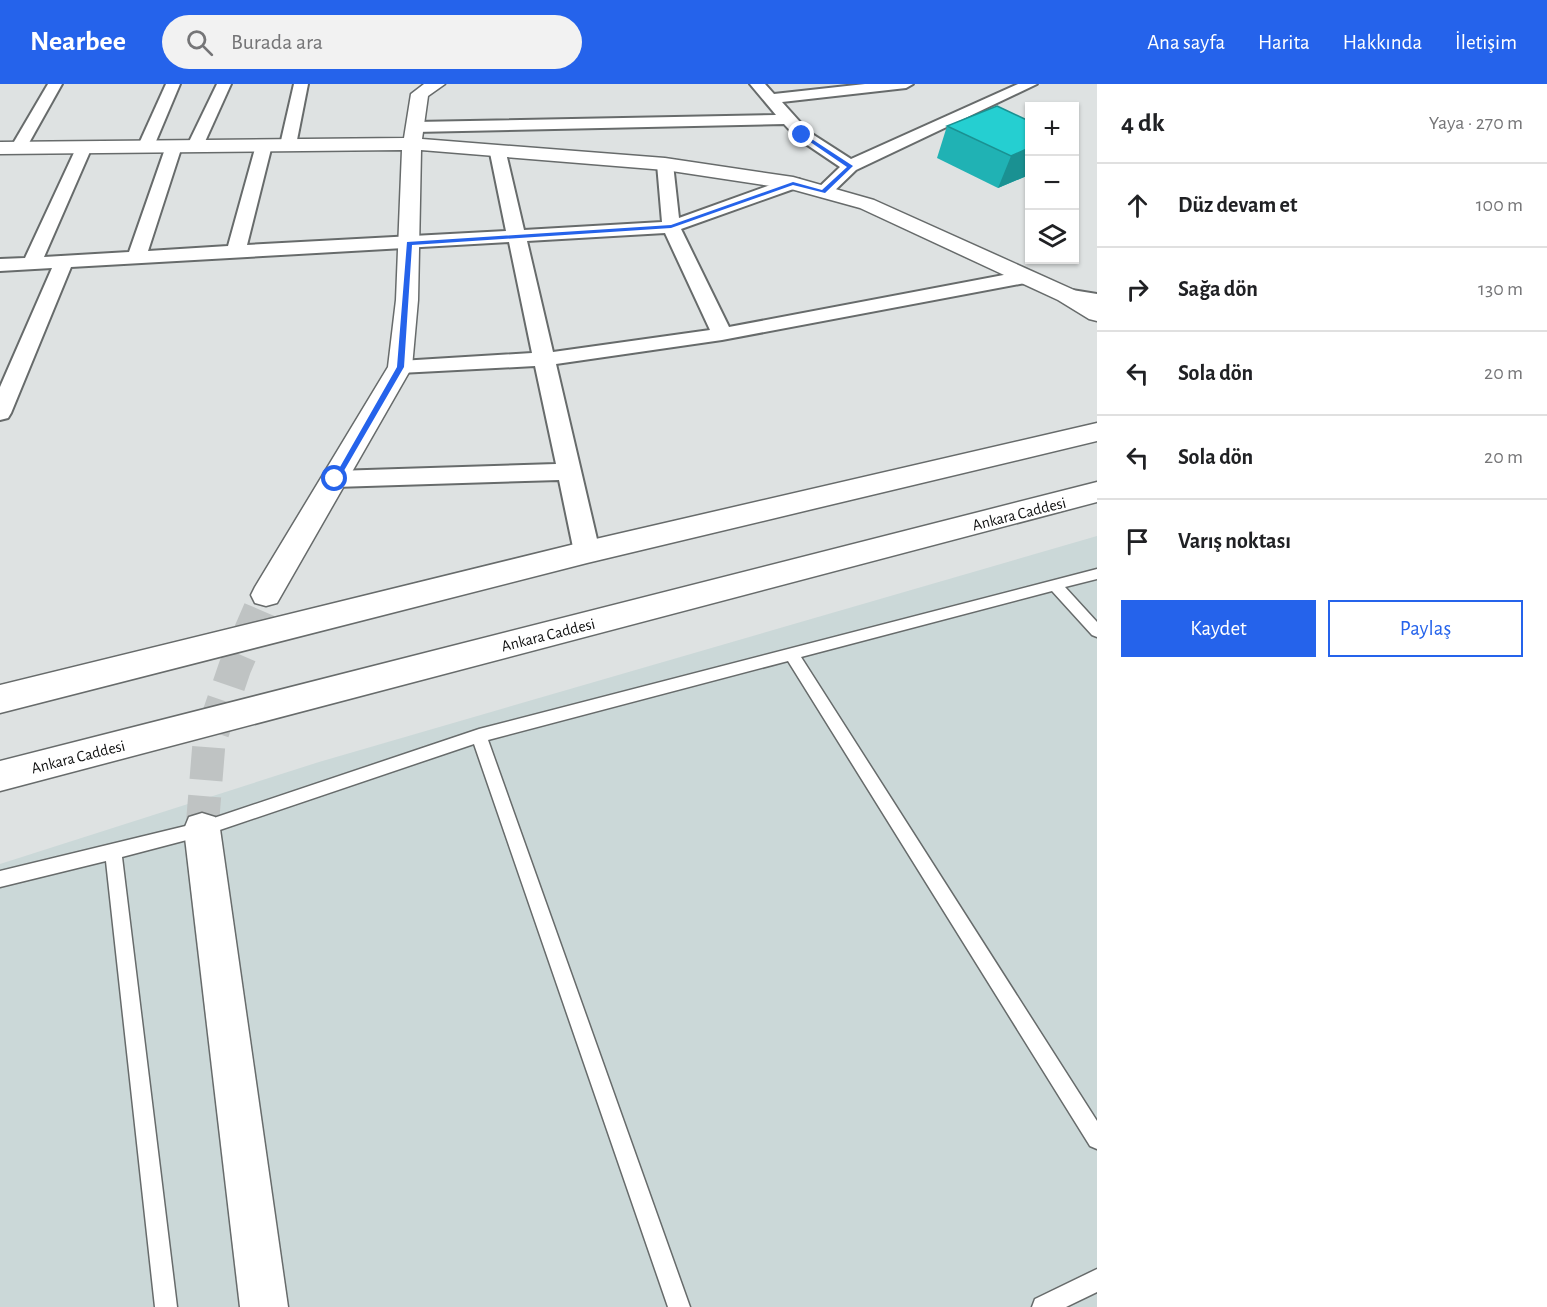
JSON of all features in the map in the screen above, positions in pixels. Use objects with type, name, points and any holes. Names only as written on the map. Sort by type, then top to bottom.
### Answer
[{"type":"main road","points":[[266,595],[400,367],[414,136],[426,87]]},
{"type":"main road","points":[[5,148],[264,146],[414,136],[498,153],[664,164],[793,183],[867,204],[1066,295],[1097,314]]},
{"type":"main road","points":[[0,699],[587,552],[1097,432]]},
{"type":"main road","name":"Ankara Caddesi","points":[[0,776],[1097,492]]},
{"type":"main road","points":[[202,829],[264,1307]]},
{"type":"street","points":[[5,148],[55,84]]},
{"type":"street","points":[[146,146],[173,84]]},
{"type":"street","points":[[195,146],[224,84]]},
{"type":"street","points":[[288,145],[301,84]]},
{"type":"street","points":[[757,84],[802,135],[850,166]]},
{"type":"street","points":[[771,99],[906,84]]},
{"type":"street","points":[[823,192],[850,166],[1030,84]]},
{"type":"street","points":[[414,136],[789,119]]},
{"type":"street","points":[[136,258],[174,146]]},
{"type":"street","points":[[236,252],[264,146]]},
{"type":"street","points":[[32,263],[84,147]]},
{"type":"street","points":[[498,153],[587,552]]},
{"type":"street","points":[[664,164],[671,226],[722,334]]},
{"type":"street","points":[[0,265],[671,226],[793,183]]},
{"type":"street","points":[[0,413],[64,261]]},
{"type":"street","points":[[400,367],[545,359],[722,334],[1025,277]]},
{"type":"street","points":[[1066,295],[1097,300]]},
{"type":"street","points":[[335,479],[570,472]]},
{"type":"lane","points":[[0,879],[202,829],[479,736],[1097,574]]},
{"type":"lane","points":[[1055,585],[1097,631]]},
{"type":"lane","points":[[791,654],[1097,1139]]},
{"type":"lane","points":[[479,736],[679,1307]]},
{"type":"lane","points":[[113,852],[166,1307]]},
{"type":"lane","points":[[1042,1307],[1097,1280]]},
{"type":"shaded area","points":[[1097,536],[1097,1307],[0,1307],[0,864],[319,762]]},
{"type":"building","points":[[997,106],[1025,119],[1025,150],[1011,156],[947,126]]},
{"type":"tunnel","points":[[202,829],[209,743],[235,667],[266,595]]},
{"type":"route","points":[[335,479],[400,367],[407,300],[409,243],[671,226],[793,183],[823,192],[850,166],[802,135]]}]
